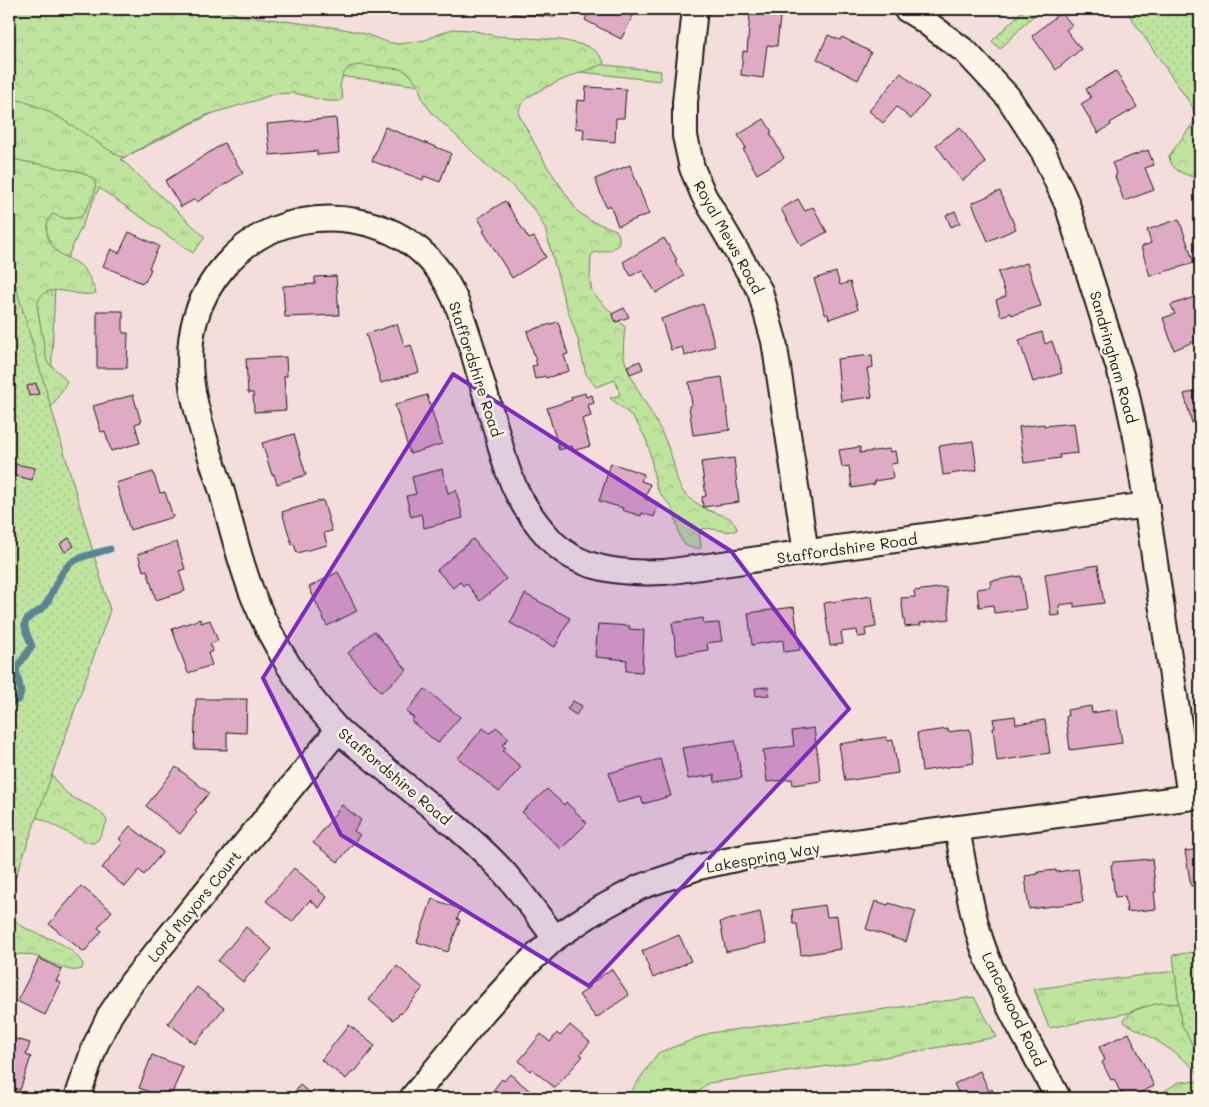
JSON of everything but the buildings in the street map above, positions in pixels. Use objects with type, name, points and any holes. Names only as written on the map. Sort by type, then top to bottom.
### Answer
[{"type":"street","name":"Royal Mews Road","points":[[695,9],[685,102],[685,136],[692,168],[704,196],[760,291],[767,312],[774,341],[806,554]]},
{"type":"street","name":"Sandringham Road","points":[[906,9],[966,52],[1008,97],[1043,151],[1067,204],[1126,391],[1137,442],[1195,797]]},
{"type":"street","name":"Staffordshire Road","points":[[555,938],[496,863],[464,834],[338,730],[302,684],[280,650],[254,599],[192,391],[189,358],[194,321],[205,294],[220,271],[248,244],[275,229],[306,221],[341,218],[376,225],[406,239],[428,258],[444,278],[461,311],[510,478],[529,513],[552,542],[574,559],[606,569],[635,573],[665,572],[806,554],[1147,505]]},
{"type":"street","name":"Lord Mayors Court","points":[[77,1098],[95,1046],[110,1015],[132,982],[338,730]]},
{"type":"street","name":"Lakespring Way","points":[[412,1098],[484,1011],[522,969],[555,938],[594,912],[640,887],[699,867],[749,856],[1195,797]]},
{"type":"street","name":"Lancewood Road","points":[[957,828],[969,892],[981,940],[998,982],[1058,1098]]},
{"type":"highlighted area","points":[[453,374],[731,551],[849,709],[589,986],[341,835],[263,678]]},
{"type":"green space","points":[[9,9],[172,26],[580,62],[661,71],[660,81],[572,71],[521,98],[297,71],[121,159],[205,237],[193,253],[99,188],[55,285],[50,405],[9,263]]},
{"type":"green space","points":[[9,9],[221,9],[239,15],[338,28],[363,33],[387,42],[399,44],[425,40],[452,29],[471,30],[496,36],[561,40],[587,46],[598,53],[604,61],[603,64],[538,91],[524,101],[519,115],[547,166],[578,212],[591,221],[616,230],[619,236],[619,244],[611,250],[593,253],[591,256],[590,280],[592,292],[625,327],[623,349],[625,361],[635,385],[667,443],[677,480],[682,490],[702,507],[729,518],[733,521],[737,530],[699,530],[701,548],[687,546],[683,542],[673,510],[657,488],[644,435],[630,415],[610,398],[620,395],[615,380],[596,387],[586,374],[545,228],[536,212],[511,185],[488,167],[432,113],[423,100],[418,85],[411,75],[401,69],[359,65],[349,67],[343,74],[340,87],[343,98],[339,101],[326,101],[294,93],[274,94],[207,115],[125,157],[121,157],[53,114],[39,107],[9,98]]},
{"type":"green space","points":[[1024,9],[1040,9],[1000,49],[992,41]]},
{"type":"green space","points":[[1125,9],[1200,9],[1200,135],[1192,106]]},
{"type":"green space","points":[[1200,108],[1200,179],[1176,169],[1169,156],[1194,122]]},
{"type":"green space","points":[[9,156],[17,160],[81,172],[94,179],[95,184],[94,194],[81,217],[67,219],[52,214],[47,224],[47,235],[51,245],[61,255],[78,263],[83,268],[90,278],[96,293],[46,292],[40,297],[37,306],[47,362],[67,382],[43,421],[48,765],[60,787],[72,797],[98,810],[107,822],[98,840],[93,843],[85,842],[36,817],[9,893]]},
{"type":"green space","points":[[9,263],[110,610],[9,896]]},
{"type":"green space","points":[[9,909],[17,922],[24,927],[56,941],[72,951],[83,964],[82,969],[65,969],[38,957],[28,955],[18,954],[9,958]]},
{"type":"green space","points":[[1200,951],[1200,1060],[1181,1023],[1173,955]]},
{"type":"green space","points":[[1200,968],[1200,1043],[1142,1007],[1128,1013],[1049,1028],[1034,989]]},
{"type":"green space","points":[[974,997],[997,1037],[857,1062],[708,1083],[693,1098],[626,1098],[658,1053],[710,1033]]},
{"type":"green space","points":[[1161,1003],[1181,1004],[1200,1043],[1200,1076],[1176,1054],[1125,1023],[1124,1019],[1132,1012]]},
{"type":"green space","points":[[1200,1081],[1200,1098],[1153,1098],[1179,1082]]},
{"type":"waterway","points":[[9,704],[19,699],[21,692],[16,669],[32,646],[25,630],[26,621],[45,606],[59,578],[71,563],[85,556],[110,549]]}]
